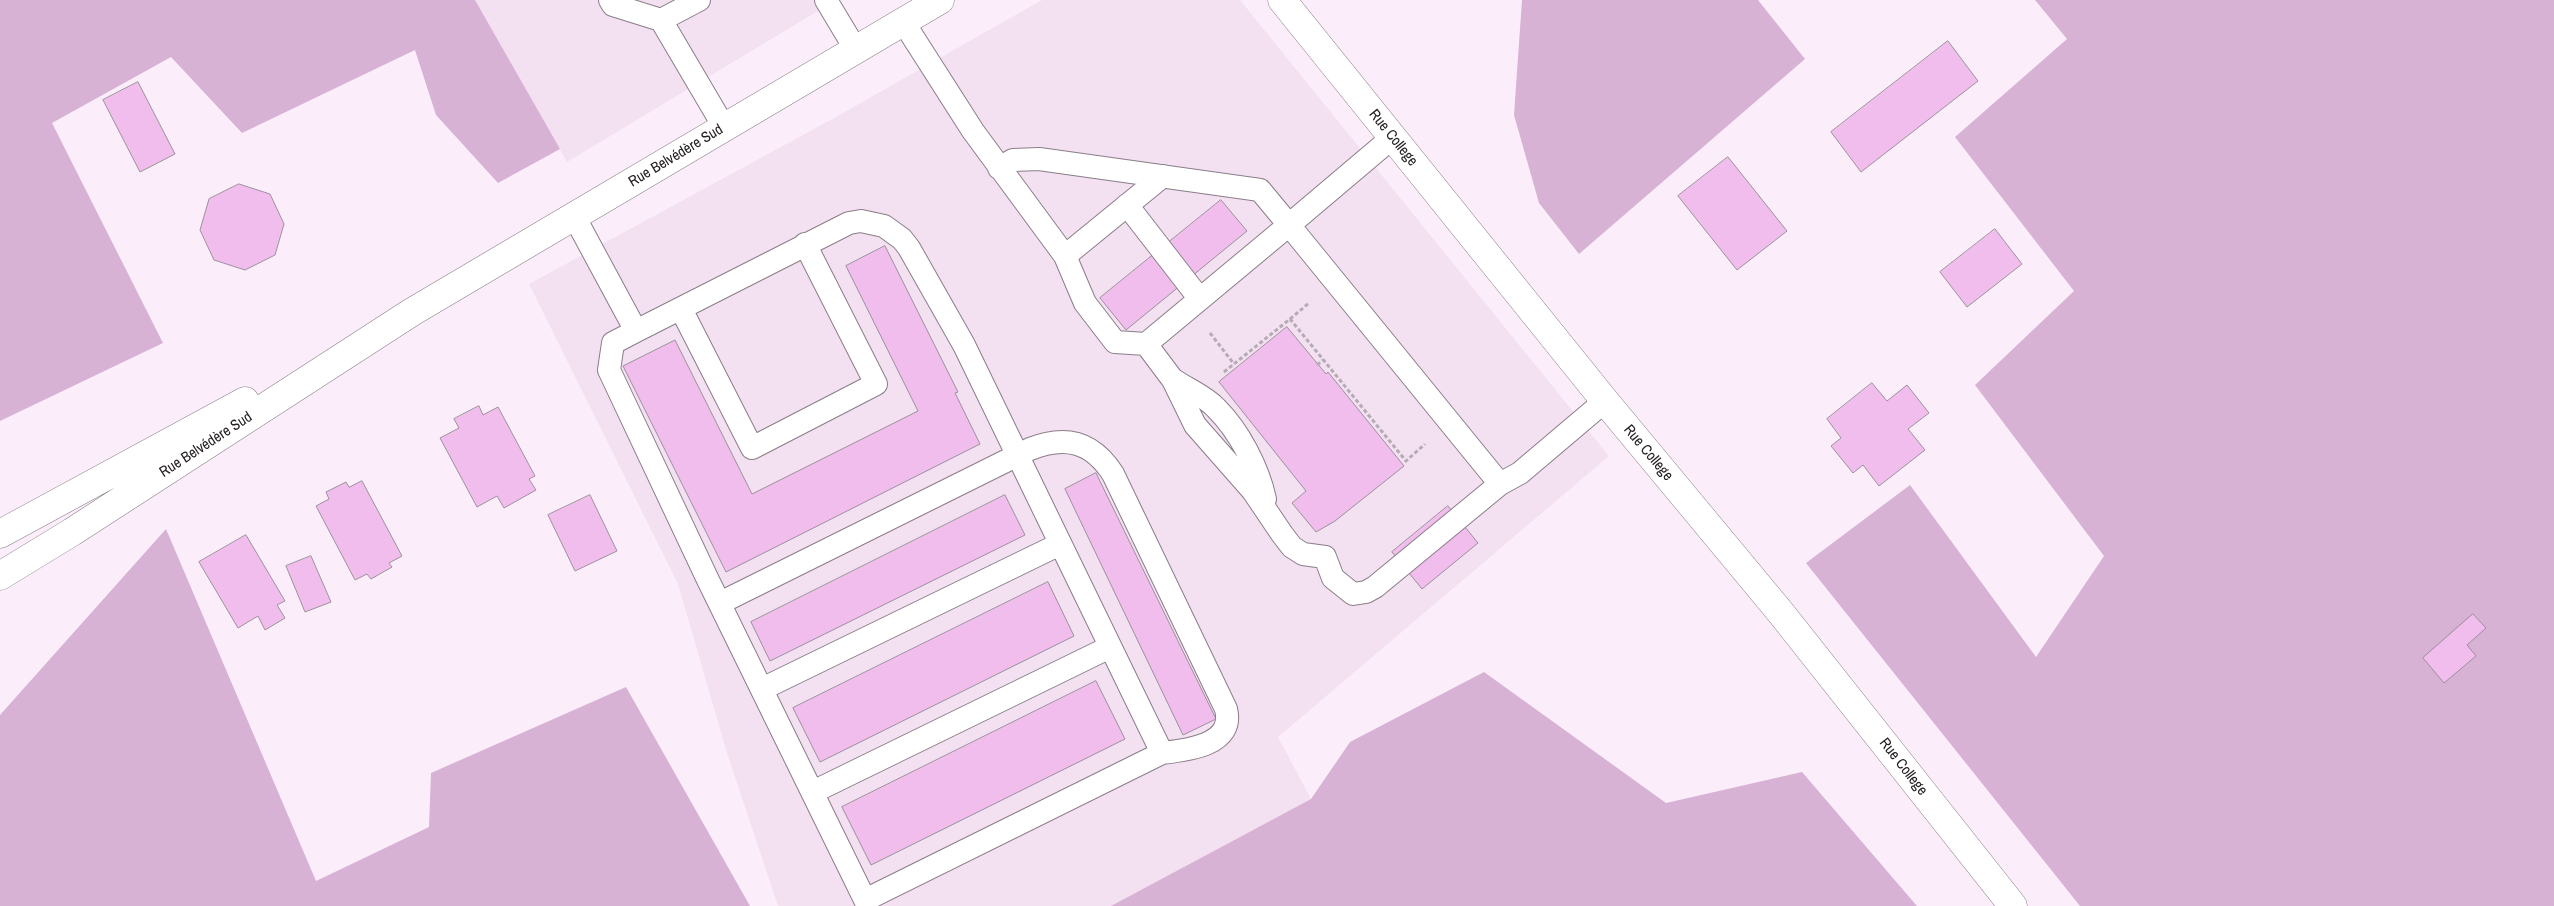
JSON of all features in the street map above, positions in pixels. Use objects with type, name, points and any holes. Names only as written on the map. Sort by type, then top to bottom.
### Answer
[{"type":"street","name":"Rue Belvédère Sud","points":[[0,576],[72,532],[412,312],[940,0]]},
{"type":"street","name":"Rue College","points":[[1282,0],[1605,402],[1781,613],[2012,906]]},
{"type":"street","name":"Rue Belvédère Sud","points":[[0,534],[412,312]]},
{"type":"lane","points":[[610,0],[613,5],[661,20],[724,127]]},
{"type":"lane","points":[[661,20],[699,0]]},
{"type":"lane","points":[[826,0],[856,50]]},
{"type":"lane","points":[[904,22],[950,98],[999,168],[1065,256],[1085,303],[1115,342],[1146,344],[1393,138]]},
{"type":"lane","points":[[999,168],[1013,160],[1039,159],[1260,190],[1500,484]]},
{"type":"lane","points":[[1065,256],[1163,176]]},
{"type":"lane","points":[[1127,205],[1199,298]]},
{"type":"lane","points":[[574,216],[636,331]]},
{"type":"lane","points":[[720,603],[1018,455],[1045,443],[1068,442],[1079,444],[1099,456],[1113,474],[1228,716],[1225,729],[1215,739],[1194,750],[1162,753],[865,900],[720,603],[609,370],[613,343],[838,228],[861,222],[884,226],[902,239],[964,345],[1018,455],[1162,753]]},
{"type":"lane","points":[[681,308],[752,448],[859,393],[876,384],[805,244]]},
{"type":"lane","points":[[1146,344],[1173,380],[1195,425],[1253,491],[1292,547],[1310,556],[1325,557],[1333,578],[1347,591],[1360,594],[1375,588],[1500,484],[1520,473],[1605,402]]},
{"type":"lane","points":[[762,689],[1060,544]]},
{"type":"lane","points":[[813,792],[1110,647]]},
{"type":"path","points":[[1221,374],[1312,300]]},
{"type":"path","points":[[1290,319],[1388,443],[1406,461],[1427,442]]},
{"type":"path","points":[[1210,333],[1234,364]]},
{"type":"path","points":[[1317,364],[1323,360]]},
{"type":"shaded area","points":[[0,0],[475,0],[560,149],[498,183],[436,115],[415,50],[242,133],[171,57],[52,123],[163,343],[0,421]]},
{"type":"shaded area","points":[[475,0],[836,0],[567,162]]},
{"type":"shaded area","points":[[1042,0],[1240,0],[1609,456],[1278,737],[1311,799],[1111,906],[778,906],[727,753],[678,584],[529,284],[836,117]]},
{"type":"shaded area","points":[[1522,0],[1758,0],[1805,59],[1579,254],[1539,203],[1514,115]]},
{"type":"shaded area","points":[[2035,0],[2554,0],[2554,906],[2080,906],[1806,563],[1910,485],[2036,657],[2104,556],[1975,385],[2074,291],[1955,137],[2067,39]]},
{"type":"shaded area","points":[[166,529],[316,881],[429,827],[431,773],[626,687],[750,906],[0,906],[0,715]]},
{"type":"shaded area","points":[[1484,672],[1666,803],[1802,772],[1917,906],[1111,906],[1311,799],[1350,742]]},
{"type":"building","points":[[1948,41],[1978,81],[1861,172],[1831,132]]},
{"type":"building","points":[[138,82],[175,154],[140,172],[103,100]]},
{"type":"building","points":[[1728,157],[1787,231],[1737,270],[1678,196]]},
{"type":"building","points":[[239,184],[270,194],[284,224],[275,255],[245,270],[214,260],[200,230],[209,199]]},
{"type":"building","points":[[1221,200],[1247,231],[1126,330],[1100,298]]},
{"type":"building","points":[[1995,229],[2022,264],[1967,307],[1940,272]]},
{"type":"building","points":[[885,246],[958,392],[955,393],[980,444],[726,572],[623,366],[675,340],[752,494],[918,411],[846,266]]},
{"type":"building","points":[[1287,327],[1326,374],[1328,372],[1404,466],[1335,521],[1316,532],[1292,503],[1306,491],[1219,382]]},
{"type":"building","points":[[1872,383],[1887,401],[1907,385],[1929,413],[1908,429],[1925,450],[1879,486],[1863,465],[1853,473],[1831,446],[1841,438],[1827,419]]},
{"type":"building","points":[[479,406],[483,415],[498,407],[535,476],[529,479],[536,490],[504,508],[497,496],[477,507],[440,438],[459,428],[454,419]]},
{"type":"building","points":[[1096,473],[1216,719],[1183,735],[1065,489]]},
{"type":"building","points":[[362,481],[402,556],[389,563],[392,567],[371,579],[367,574],[355,580],[316,506],[329,499],[326,492],[346,482],[349,487]]},
{"type":"building","points":[[590,495],[617,551],[575,571],[548,515]]},
{"type":"building","points":[[1005,495],[1025,535],[770,661],[751,622]]},
{"type":"building","points":[[1448,506],[1478,543],[1422,589],[1392,552]]},
{"type":"building","points":[[246,535],[285,601],[277,605],[285,618],[265,630],[258,616],[238,628],[199,562]]},
{"type":"building","points":[[311,556],[331,602],[305,612],[286,566]]},
{"type":"building","points":[[1048,582],[1074,636],[820,762],[793,708]]},
{"type":"building","points":[[2473,614],[2486,628],[2467,645],[2476,656],[2444,683],[2423,658]]},
{"type":"building","points":[[1096,681],[1125,739],[871,865],[842,807]]}]
